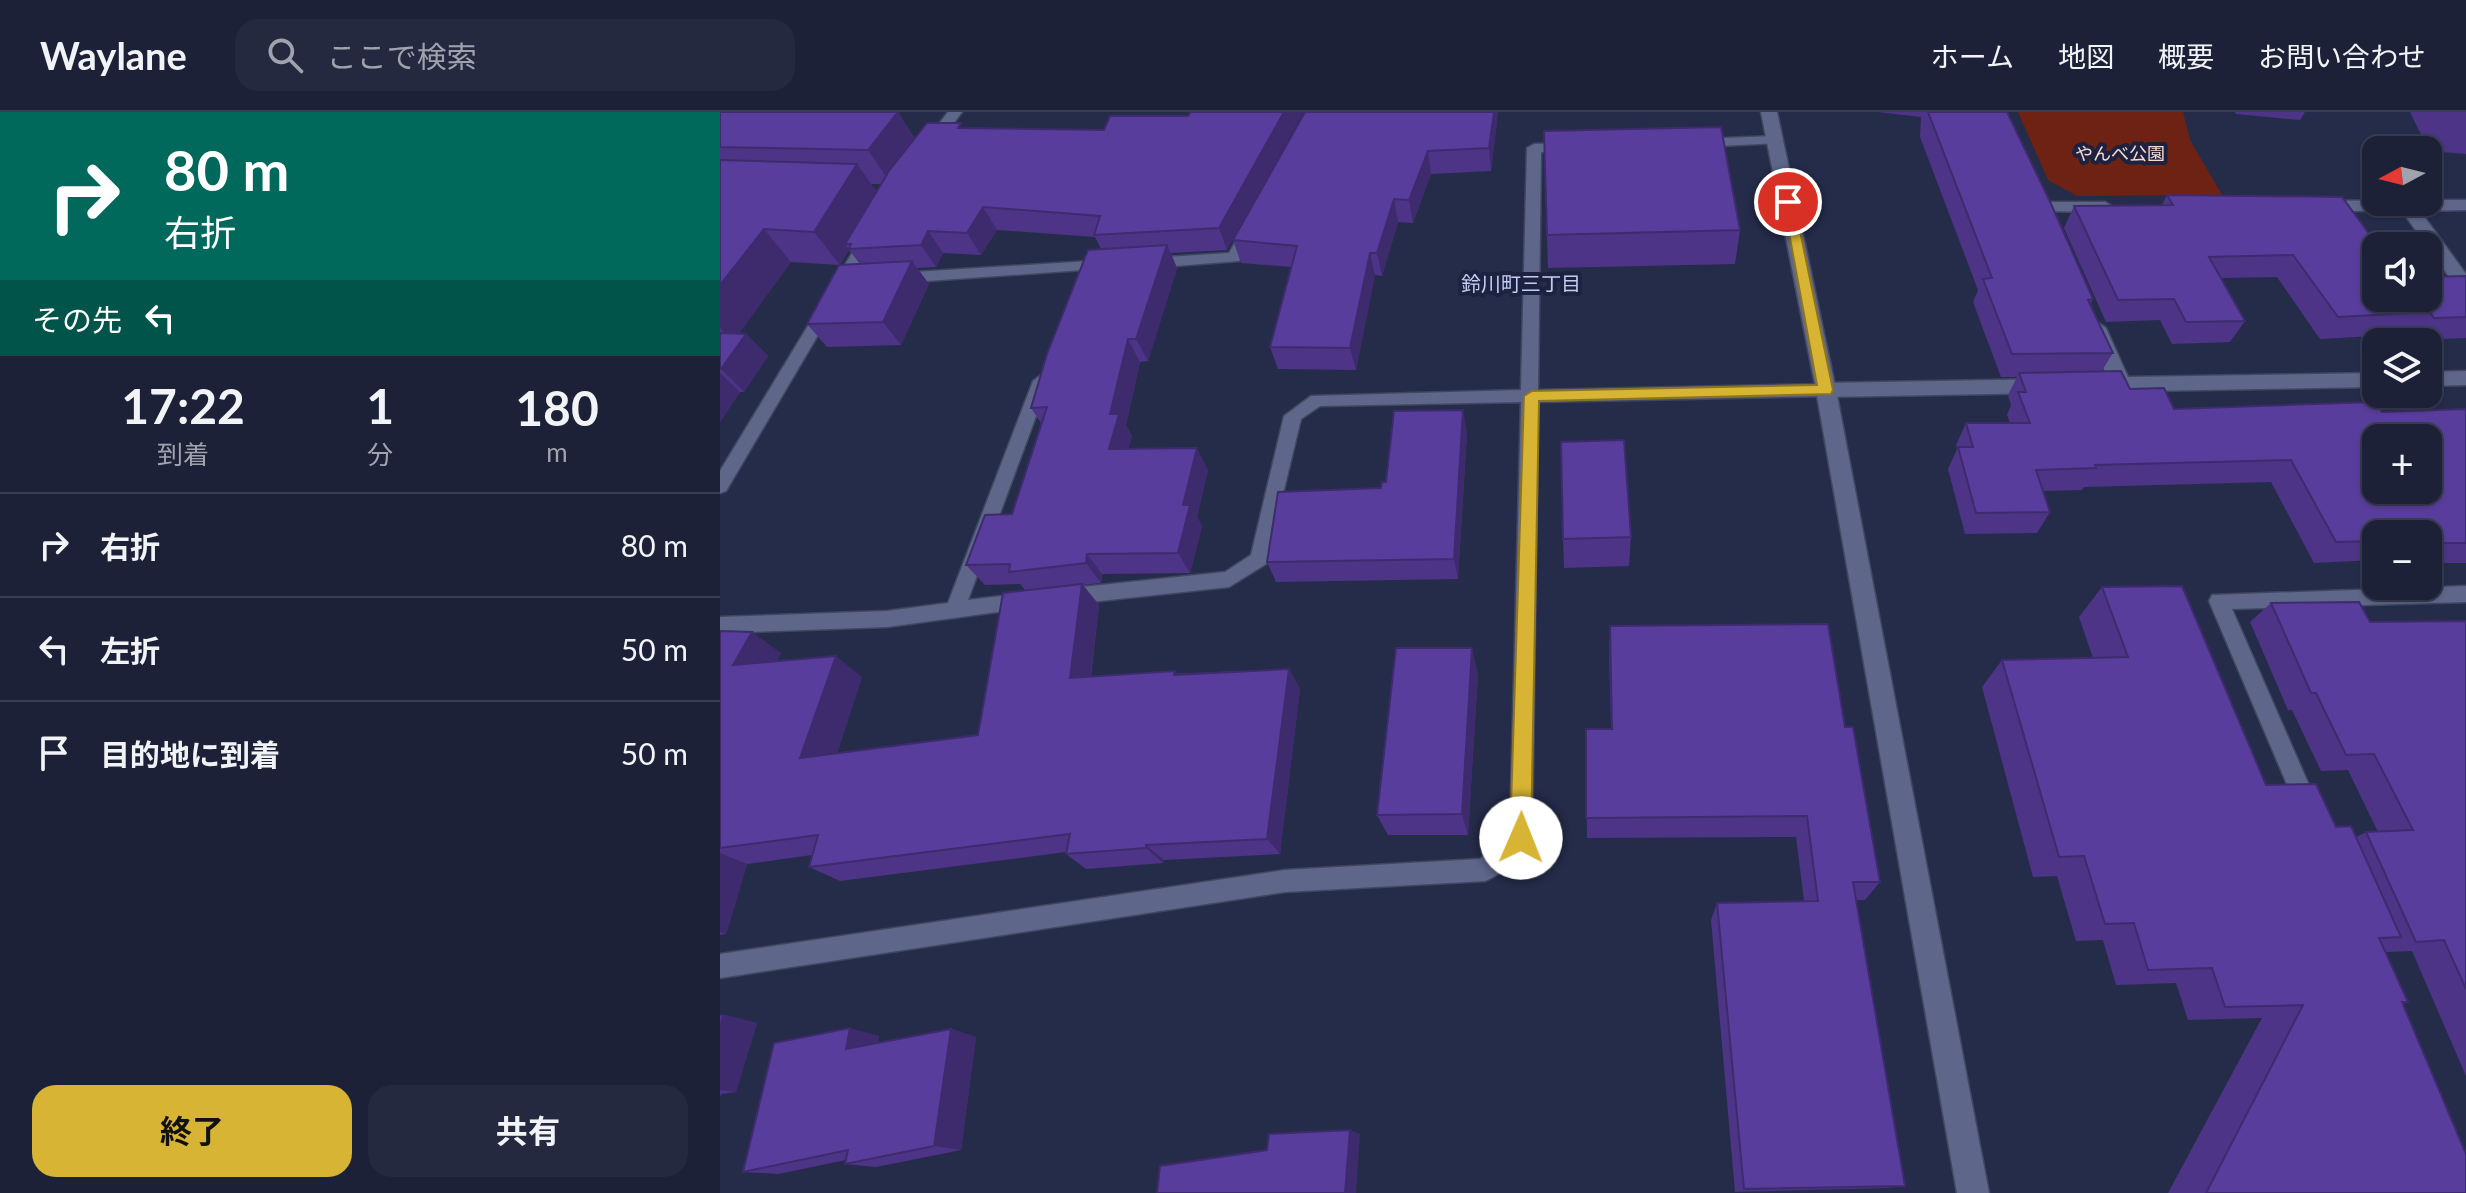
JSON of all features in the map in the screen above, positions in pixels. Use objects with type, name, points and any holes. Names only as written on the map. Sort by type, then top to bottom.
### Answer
[{"type":"street","points":[[1769,112],[1826,390],[1973,1193]]},
{"type":"street","points":[[2025,166],[2045,214],[2122,207]]},
{"type":"street","points":[[2296,206],[2362,205]]},
{"type":"street","points":[[2442,205],[2466,205]]},
{"type":"street","points":[[2415,216],[2466,287]]},
{"type":"street","points":[[2090,316],[2121,384]]},
{"type":"street","points":[[2442,379],[2466,378]]},
{"type":"street","points":[[1826,390],[2362,380]]},
{"type":"lane","points":[[921,157],[955,112]]},
{"type":"lane","points":[[1685,143],[1775,140]]},
{"type":"lane","points":[[720,966],[1285,881],[1485,870],[1521,838],[1532,396],[1534,148],[1595,146]]},
{"type":"lane","points":[[720,486],[850,281],[881,217]]},
{"type":"lane","points":[[888,278],[1081,274],[1234,258],[1256,218]]},
{"type":"lane","points":[[955,609],[1045,371]]},
{"type":"lane","points":[[720,625],[887,619],[1229,579],[1259,559],[1293,416],[1317,400],[1826,390]]},
{"type":"lane","points":[[2318,831],[2219,601],[2466,594]]},
{"type":"green space","name":"やんべ公園","points":[[2018,112],[2183,112],[2190,140],[2222,195],[2077,196],[2048,180]]},
{"type":"building","points":[[720,112],[898,112],[868,150],[720,147]]},
{"type":"building","points":[[1191,112],[1284,112],[1219,228],[1094,235],[1100,216],[983,207],[967,233],[928,231],[921,245],[849,249],[851,244],[845,244],[889,171],[927,123],[961,123],[958,128],[1104,130],[1110,116],[1188,116]]},
{"type":"building","points":[[1305,112],[1494,112],[1489,148],[1428,151],[1409,200],[1394,199],[1377,253],[1370,253],[1350,348],[1270,347],[1297,246],[1233,240]]},
{"type":"building","points":[[1928,112],[2007,112],[2093,299],[2088,300],[2113,353],[2012,354],[1983,279],[1992,278]]},
{"type":"building","points":[[1721,127],[1740,230],[1547,235],[1544,131]]},
{"type":"building","points":[[720,160],[857,164],[814,232],[764,229],[720,285]]},
{"type":"building","points":[[2167,195],[2342,197],[2368,232],[2362,232],[2362,312],[2430,312],[2338,317],[2293,255],[2209,257],[2245,321],[2186,322],[2174,299],[2118,300],[2074,206],[2173,205]]},
{"type":"building","points":[[1167,245],[1136,339],[1128,339],[1110,414],[1119,414],[1109,449],[1197,448],[1183,505],[1190,505],[1178,553],[1087,554],[1086,563],[1009,572],[1010,564],[966,565],[985,515],[1012,514],[1047,407],[1031,408],[1047,354],[1088,250]]},
{"type":"building","points":[[912,261],[883,322],[807,324],[839,265]]},
{"type":"building","points":[[2466,276],[2466,317],[2434,318],[2430,312],[2442,312],[2442,277]]},
{"type":"building","points":[[720,333],[746,334],[721,369],[720,369]]},
{"type":"building","points":[[2121,371],[2130,389],[2164,388],[2174,409],[2362,402],[2362,408],[2380,408],[2382,412],[2466,409],[2466,543],[2442,543],[2442,520],[2362,520],[2362,541],[2336,542],[2291,460],[2095,465],[2096,468],[2036,470],[2050,512],[1976,513],[1958,447],[1973,447],[1966,423],[2030,423],[2018,392],[2026,392],[2019,373]]},
{"type":"building","points":[[1463,410],[1454,559],[1267,562],[1278,492],[1381,488],[1382,482],[1386,482],[1394,411]]},
{"type":"building","points":[[1624,440],[1631,537],[1563,539],[1561,442]]},
{"type":"building","points":[[1082,584],[1070,678],[1175,671],[1174,675],[1289,669],[1267,839],[1146,845],[1146,848],[1066,854],[1070,834],[809,867],[818,835],[720,848],[720,631],[752,632],[733,665],[836,656],[800,758],[978,735],[1003,593]]},
{"type":"building","points":[[2182,586],[2266,785],[2316,784],[2336,827],[2351,826],[2401,937],[2379,938],[2408,1002],[2402,1002],[2466,1154],[2466,1193],[2206,1193],[2303,1005],[2225,1007],[2212,968],[2148,970],[2134,923],[2105,924],[2084,856],[2059,857],[2002,660],[2128,657],[2102,587]]},
{"type":"building","points":[[2359,602],[2370,622],[2466,621],[2466,989],[2444,940],[2416,942],[2366,832],[2413,830],[2374,754],[2346,755],[2316,693],[2311,693],[2271,603]]},
{"type":"building","points":[[1828,624],[1845,727],[1853,727],[1880,882],[1853,882],[1905,1186],[1744,1189],[1717,903],[1818,901],[1807,816],[1586,818],[1586,729],[1612,729],[1610,626]]},
{"type":"building","points":[[1396,648],[1472,648],[1462,814],[1377,815]]},
{"type":"building","points":[[850,1028],[846,1049],[951,1029],[934,1146],[845,1164],[848,1150],[743,1172],[774,1043]]},
{"type":"building","points":[[1350,1130],[1345,1193],[1157,1193],[1160,1166],[1267,1150],[1269,1134]]},
{"type":"district","name":"鈴川町三丁目","points":[[1521,284]]},
{"type":"route","points":[[1521,838],[1532,396],[1826,390],[1788,202]]}]
